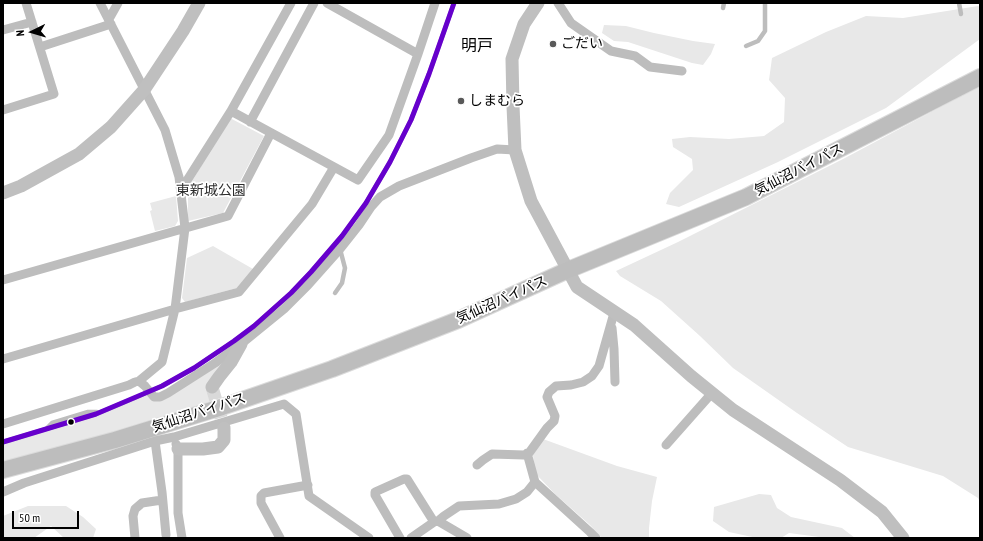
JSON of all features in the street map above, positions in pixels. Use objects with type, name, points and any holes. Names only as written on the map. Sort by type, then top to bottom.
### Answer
[{"type":"highway","name":"気仙沼バイパス","points":[[3,470],[115,440],[199,414],[332,369],[458,320],[568,270],[746,197],[980,77]]},
{"type":"street","points":[[3,110],[54,94],[26,3]]},
{"type":"street","points":[[3,424],[139,381],[162,362],[176,309],[185,228],[179,177],[165,130],[100,3]]},
{"type":"street","points":[[40,47],[110,22],[118,3]]},
{"type":"street","points":[[3,193],[22,186],[79,154],[111,127],[144,90],[183,31],[199,3]]},
{"type":"street","points":[[181,190],[231,111],[291,3]]},
{"type":"street","points":[[250,122],[314,3]]},
{"type":"street","points":[[327,3],[418,54]]},
{"type":"street","points":[[231,111],[358,180],[389,135],[435,3]]},
{"type":"street","points":[[538,3],[524,24],[512,59],[515,150],[532,201],[577,287],[613,318],[634,325],[691,376],[733,410],[846,484],[882,512],[903,538]]},
{"type":"street","points":[[558,3],[571,23],[611,50],[635,56],[650,67],[682,71]]},
{"type":"street","points":[[3,30],[32,22]]},
{"type":"street","points":[[3,280],[228,216],[271,133]]},
{"type":"street","points":[[139,381],[154,397],[160,397],[215,363],[241,344],[284,309],[308,285],[340,249],[359,225],[370,207],[380,197],[398,186],[471,158],[497,149],[515,150]]},
{"type":"street","points":[[3,359],[239,292],[312,204],[334,167]]},
{"type":"street","points":[[613,318],[614,382]]},
{"type":"street","points":[[477,464],[492,454],[524,455],[529,452],[554,421],[555,416],[547,397],[549,392],[556,386],[571,385],[583,382],[592,376],[599,366],[613,318]]},
{"type":"street","points":[[212,387],[231,362],[241,344]]},
{"type":"street","points":[[666,445],[712,393]]},
{"type":"street","points":[[3,492],[24,483],[284,404],[296,414],[309,496],[369,538]]},
{"type":"street","points":[[178,449],[203,449],[218,447],[224,440],[224,428]]},
{"type":"street","points":[[174,437],[178,449],[178,527],[182,538]]},
{"type":"street","points":[[155,442],[165,532],[178,527]]},
{"type":"street","points":[[527,453],[535,482],[596,538]]},
{"type":"street","points":[[400,538],[375,495],[375,492],[404,478],[407,479],[436,522],[467,538]]},
{"type":"street","points":[[411,538],[423,535],[436,522],[459,506],[499,504],[516,499],[527,492],[535,482]]},
{"type":"street","points":[[280,538],[261,503],[261,496],[264,493],[308,485]]},
{"type":"street","points":[[135,538],[133,516],[135,509],[142,503],[162,500]]},
{"type":"lane","points":[[3,442],[100,412],[149,392],[194,368],[234,341],[254,326],[291,292],[311,272],[342,236],[379,182],[411,120],[454,3]]},
{"type":"lane","points":[[746,46],[758,41],[764,31],[765,3]]},
{"type":"lane","points":[[959,3],[961,14]]},
{"type":"lane","points":[[335,293],[342,283],[345,268],[340,249]]},
{"type":"green space","points":[[978,6],[980,7],[980,39],[886,108],[778,162],[679,207],[666,204],[670,193],[693,170],[692,159],[673,147],[672,139],[690,137],[729,139],[764,136],[784,122],[785,98],[769,80],[772,58],[826,32],[866,16],[903,18]]},
{"type":"green space","points":[[604,25],[626,26],[693,41],[715,44],[711,54],[703,65],[692,63],[628,42],[614,41],[602,33]]},
{"type":"green space","points":[[980,86],[980,502],[978,498],[943,476],[848,447],[733,368],[661,301],[620,276],[616,271],[678,242],[845,158]]},
{"type":"green space","name":"東新城公園","points":[[230,118],[264,136],[223,213],[188,221],[188,188]]},
{"type":"green space","points":[[176,196],[178,221],[175,226],[155,231],[150,211],[152,210],[150,203]]},
{"type":"green space","points":[[213,246],[253,269],[237,288],[185,302],[182,298],[187,258]]},
{"type":"green space","points":[[221,364],[223,367],[210,379],[207,385],[212,403],[3,466],[3,444],[59,428],[148,395],[153,399]]},
{"type":"green space","points":[[543,439],[617,466],[657,477],[652,501],[649,538],[602,538],[535,473],[533,455]]},
{"type":"green space","points":[[759,494],[771,495],[777,508],[791,517],[842,528],[855,538],[827,538],[789,533],[781,538],[757,538],[729,532],[713,521],[714,507]]},
{"type":"green space","points":[[28,506],[66,506],[83,517],[96,529],[93,538],[64,538],[51,526],[34,538],[3,538],[3,516]]},
{"type":"tunnel","points":[[212,387],[224,428]]},
{"type":"transit line","points":[[3,442],[96,414],[162,386],[194,368],[234,341],[254,326],[291,293],[342,236],[366,203],[390,162],[411,120],[454,3]]},
{"type":"place","name":"ごだい","points":[[553,44]]},
{"type":"place","name":"しまむら","points":[[461,101]]},
{"type":"district","name":"明戸","points":[[477,46]]}]
